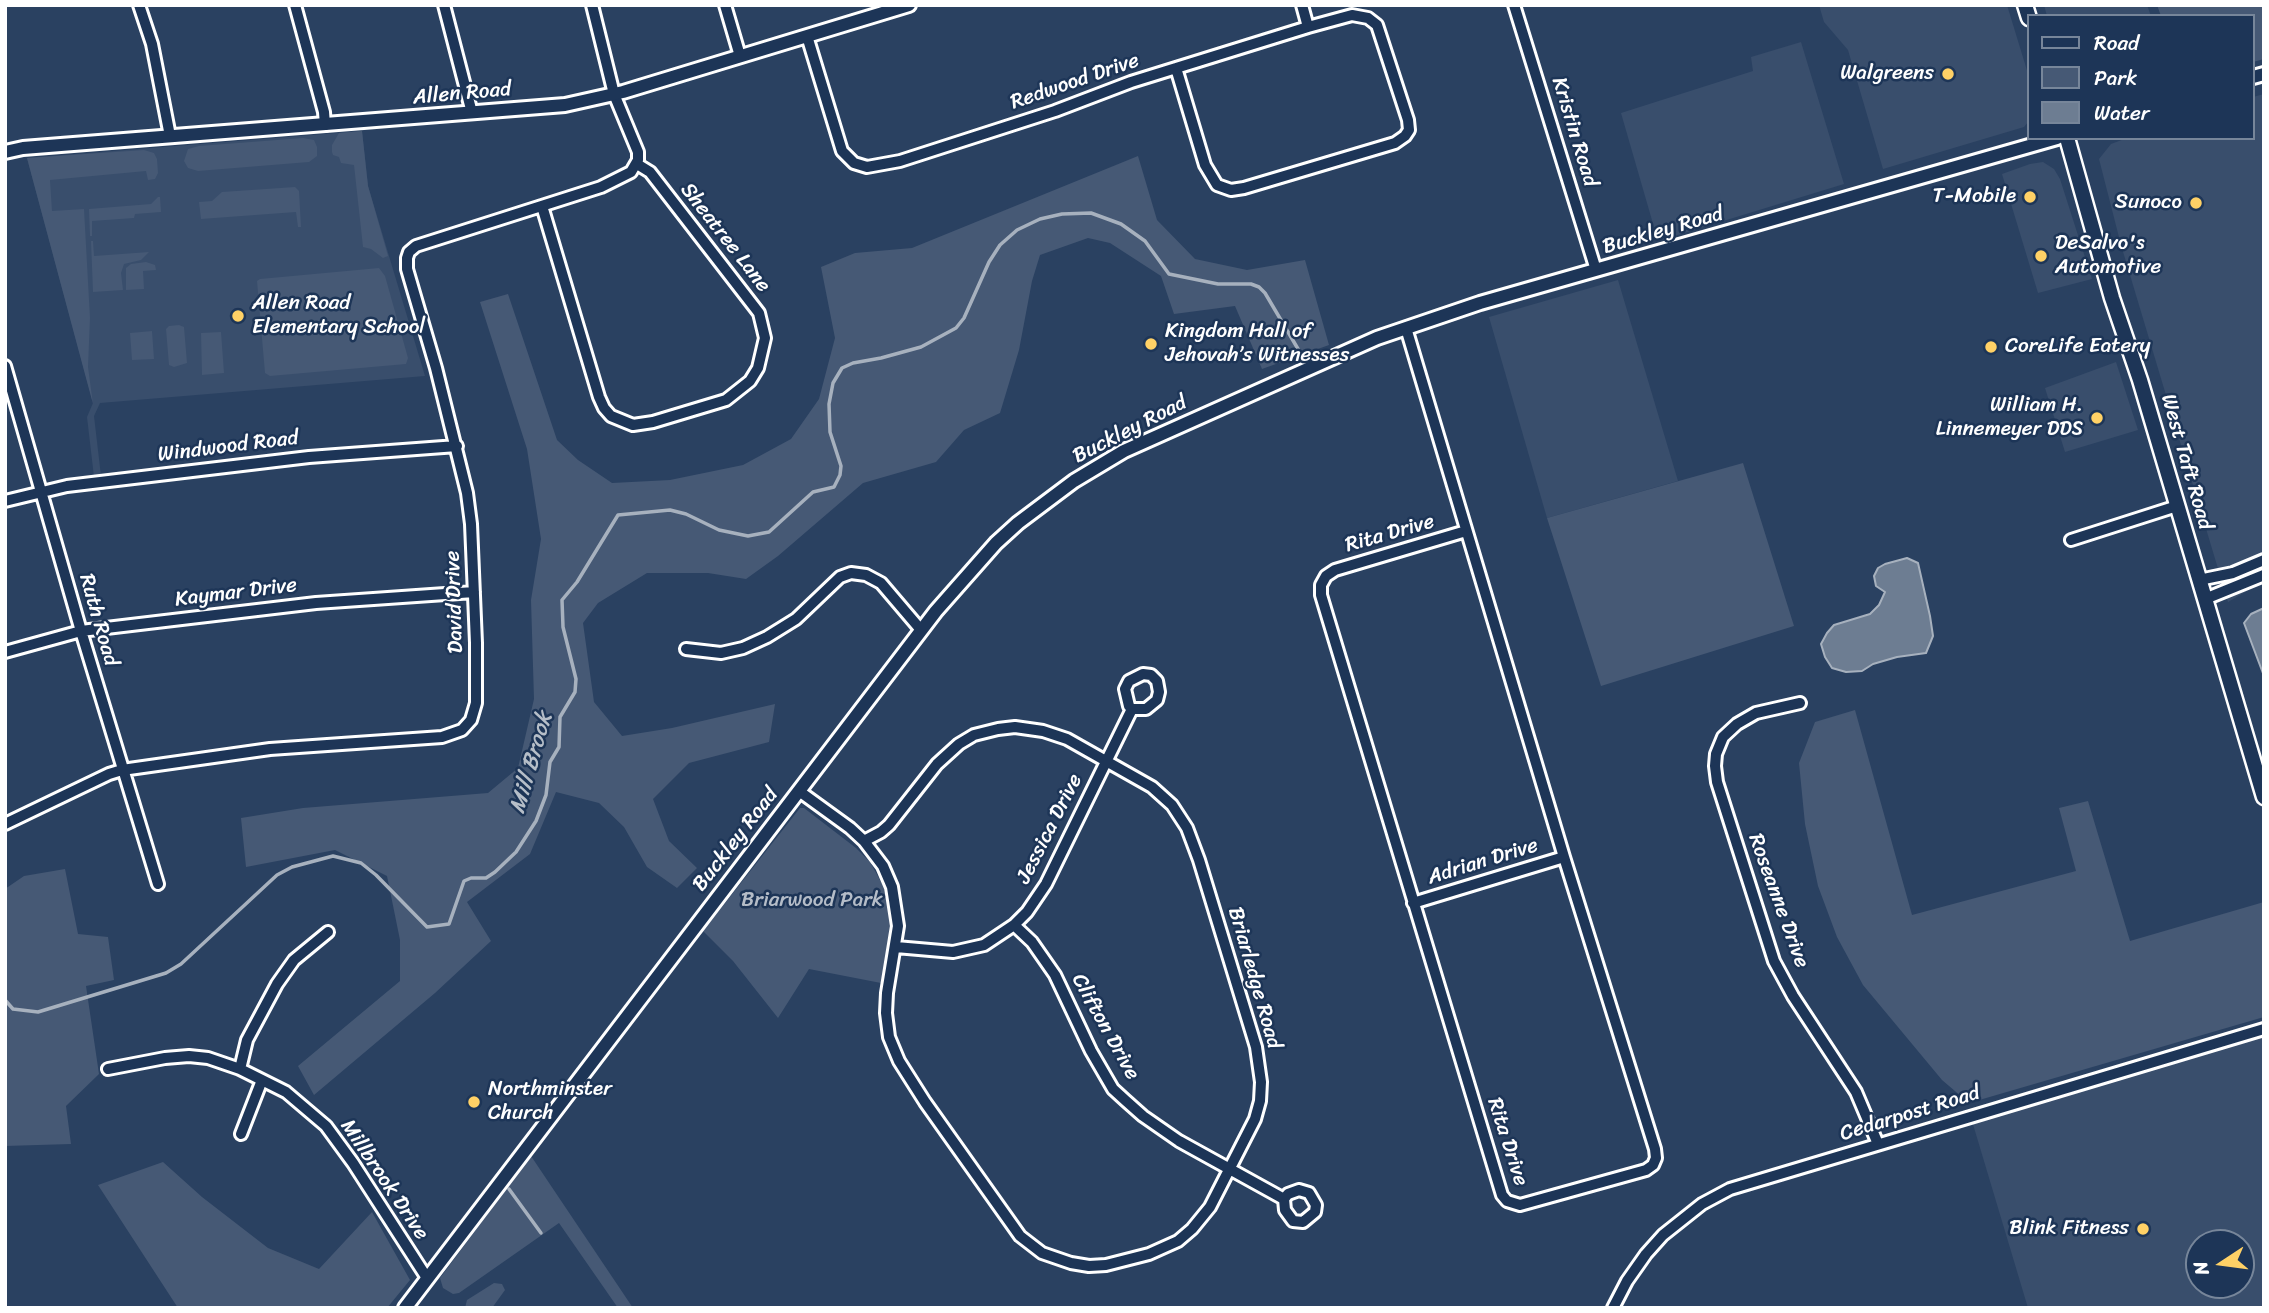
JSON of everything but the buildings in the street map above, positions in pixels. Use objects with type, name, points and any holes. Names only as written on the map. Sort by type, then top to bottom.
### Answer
[{"type":"main road","name":"West Taft Road","points":[[2068,140],[2110,290],[2137,371],[2264,797]]},
{"type":"street","points":[[139,5],[152,44],[170,136]]},
{"type":"street","points":[[295,5],[324,112],[325,125]]},
{"type":"street","points":[[443,5],[472,114]]},
{"type":"street","points":[[592,5],[614,94],[638,152],[636,164]]},
{"type":"street","points":[[725,5],[740,56]]},
{"type":"street","name":"Allen Road","points":[[5,152],[23,148],[565,105],[614,94],[909,5]]},
{"type":"street","points":[[1302,5],[1308,27]]},
{"type":"street","name":"Kristin Road","points":[[1514,5],[1596,270]]},
{"type":"street","name":"Redwood Drive","points":[[807,36],[842,151],[854,163],[867,167],[900,160],[1055,111],[1131,82],[1176,68],[1308,27],[1352,15],[1368,18],[1377,26],[1409,130],[1395,143],[1244,188],[1231,190],[1219,187],[1205,165],[1176,68]]},
{"type":"street","name":"Buckley Road","points":[[405,1308],[921,630],[996,543],[1074,481],[1124,451],[1307,368],[1406,328],[1596,270],[2050,140]]},
{"type":"street","name":"Sheatree Lane","points":[[542,206],[599,397],[611,416],[633,425],[653,422],[726,400],[750,381],[758,368],[765,338],[759,313],[650,172],[636,164]]},
{"type":"street","name":"David Drive","points":[[5,824],[122,770],[270,749],[442,737],[462,730],[471,720],[476,703],[471,524],[457,446],[407,269],[409,252],[416,246],[601,187],[631,172],[636,164]]},
{"type":"street","name":"Rita Drive","points":[[1406,328],[1564,857],[1655,1149],[1656,1158],[1653,1165],[1646,1170],[1520,1205],[1507,1201],[1502,1195],[1321,595],[1321,585],[1326,576],[1335,570],[1466,531]]},
{"type":"street","name":"Ruth Road","points":[[5,366],[122,770],[158,884]]},
{"type":"street","name":"Windwood Road","points":[[5,501],[40,491],[309,457],[457,446]]},
{"type":"street","points":[[2071,540],[2178,506]]},
{"type":"street","points":[[2199,580],[2233,573],[2264,560]]},
{"type":"street","points":[[686,649],[721,653],[743,648],[767,637],[796,619],[841,577],[851,573],[866,575],[881,583],[921,630]]},
{"type":"street","points":[[2205,599],[2264,575]]},
{"type":"street","name":"Kaymar Drive","points":[[5,652],[81,631],[316,603],[474,592]]},
{"type":"street","name":"Roseanne Drive","points":[[1800,703],[1756,713],[1737,724],[1724,737],[1716,754],[1717,782],[1774,961],[1793,996],[1856,1092],[1878,1144]]},
{"type":"street","name":"Jessica Drive","points":[[896,947],[953,952],[984,945],[1014,925],[1027,912],[1046,884],[1132,709]]},
{"type":"street","name":"Briarledge Road","points":[[799,791],[834,815],[864,841],[883,866],[892,887],[898,926],[886,1013],[889,1037],[898,1061],[1004,1214],[1029,1245],[1061,1260],[1089,1266],[1106,1265],[1149,1254],[1178,1241],[1210,1207],[1255,1119],[1261,1082],[1256,1047],[1187,828],[1172,805],[1152,787],[1082,746],[1042,731],[1015,727],[974,735],[958,744],[937,764],[889,825],[864,841]]},
{"type":"street","name":"Adrian Drive","points":[[1413,903],[1564,857]]},
{"type":"street","name":"Clifton Drive","points":[[1014,925],[1032,942],[1055,975],[1091,1051],[1113,1088],[1143,1116],[1179,1141],[1284,1199]]},
{"type":"street","points":[[240,1069],[247,1040],[277,984],[294,960],[328,932]]},
{"type":"street","name":"Cedarpost Road","points":[[1613,1308],[1627,1281],[1646,1254],[1664,1235],[1702,1204],[1754,1180],[2264,1029]]},
{"type":"street","name":"Millbrook Drive","points":[[108,1069],[165,1058],[208,1058],[240,1069],[292,1097],[326,1126],[427,1278]]},
{"type":"street","points":[[241,1134],[262,1080]]},
{"type":"shaded area","points":[[1819,5],[2007,5],[2028,74],[2028,122],[2024,127],[1883,169],[1848,50],[1824,22]]},
{"type":"shaded area","points":[[2044,5],[2147,5],[2150,14],[2046,14]]},
{"type":"shaded area","points":[[1801,42],[1844,184],[1658,241],[1621,113],[1753,71],[1751,57]]},
{"type":"shaded area","points":[[2264,94],[2264,581],[2228,602],[2121,245],[2099,159],[2111,144],[2122,140],[2255,140],[2255,96]]},
{"type":"shaded area","name":"Allen Road Elementary School","points":[[362,131],[368,186],[425,376],[100,403],[94,416],[101,476],[94,477],[87,417],[93,403],[27,158]]},
{"type":"shaded area","points":[[2043,162],[2054,169],[2060,179],[2092,279],[2038,293],[2002,174]]},
{"type":"shaded area","points":[[1618,280],[1678,481],[1547,518],[1489,317]]},
{"type":"shaded area","points":[[2116,362],[2138,430],[2065,452],[2045,388]]},
{"type":"shaded area","points":[[2264,1036],[2264,1308],[2028,1308],[1972,1121]]},
{"type":"green space","points":[[2157,5],[2264,5],[2264,59],[2255,61],[2255,14],[2160,14]]},
{"type":"green space","points":[[362,131],[368,186],[388,256],[383,258],[371,249],[363,247],[354,165],[341,163],[339,157],[332,152],[332,145],[339,133]]},
{"type":"green space","points":[[303,138],[314,140],[317,147],[317,156],[309,162],[198,171],[188,168],[184,161],[188,149],[199,146]]},
{"type":"green space","points":[[144,150],[154,153],[157,159],[158,173],[155,179],[148,180],[146,171],[50,180],[52,211],[84,209],[90,318],[88,367],[93,404],[27,158]]},
{"type":"green space","points":[[1138,156],[1157,220],[1195,259],[1247,270],[1305,260],[1329,345],[1262,369],[1235,306],[1174,314],[1161,276],[1110,243],[1088,238],[1040,255],[1032,281],[1019,350],[1000,413],[964,430],[936,462],[863,483],[778,556],[746,579],[708,573],[647,573],[598,603],[583,623],[594,702],[622,736],[672,728],[775,704],[769,742],[689,763],[653,799],[669,841],[697,868],[677,888],[647,867],[624,827],[599,803],[556,792],[530,854],[467,902],[491,941],[435,993],[314,1095],[298,1066],[400,981],[400,940],[387,876],[335,850],[246,867],[241,818],[303,808],[488,793],[518,768],[534,699],[531,600],[541,539],[527,449],[480,302],[508,294],[557,440],[578,460],[612,483],[670,480],[743,465],[791,439],[819,399],[835,338],[821,267],[855,253],[912,248]]},
{"type":"green space","points":[[295,187],[299,191],[301,227],[298,227],[296,212],[201,219],[199,202],[212,201],[222,192]]},
{"type":"green space","points":[[158,197],[161,212],[135,214],[134,218],[92,221],[90,236],[89,209],[151,204]]},
{"type":"green space","points":[[91,241],[94,256],[149,252],[141,260],[124,264],[121,273],[123,290],[93,292]]},
{"type":"green space","points":[[146,262],[155,265],[156,270],[143,271],[144,289],[126,290],[126,268],[131,264]]},
{"type":"green space","points":[[379,268],[385,276],[408,358],[406,364],[270,376],[265,373],[257,281]]},
{"type":"green space","points":[[179,325],[184,327],[187,363],[174,367],[169,365],[166,329]]},
{"type":"green space","points":[[152,331],[154,359],[132,360],[130,333]]},
{"type":"green space","points":[[221,332],[224,373],[202,375],[201,333]]},
{"type":"green space","points":[[1743,463],[1794,626],[1601,686],[1547,518]]},
{"type":"green space","points":[[1855,710],[1912,915],[2076,871],[2059,808],[2088,801],[2130,941],[2264,902],[2264,1017],[1969,1103],[1942,1080],[1863,985],[1837,937],[1818,886],[1805,824],[1799,763],[1815,722]]},
{"type":"green space","name":"Briarwood Park","points":[[800,808],[804,808],[856,848],[870,862],[885,889],[891,915],[891,930],[881,983],[809,969],[778,1018],[733,961],[703,931]]},
{"type":"green space","points":[[65,869],[78,934],[108,937],[114,980],[86,986],[99,1074],[66,1106],[71,1144],[5,1146],[5,889],[24,876]]},
{"type":"green space","points":[[531,1156],[633,1308],[618,1308],[559,1223],[459,1293],[453,1294],[443,1288],[440,1278]]},
{"type":"green space","points":[[163,1162],[202,1197],[268,1248],[319,1269],[372,1212],[410,1280],[387,1308],[178,1308],[98,1185]]},
{"type":"green space","points":[[494,1283],[502,1284],[505,1290],[492,1308],[465,1308],[467,1300]]},
{"type":"water","points":[[1907,558],[1918,563],[1930,616],[1933,636],[1926,653],[1897,657],[1873,664],[1862,671],[1846,672],[1832,668],[1821,644],[1827,633],[1834,625],[1870,614],[1879,605],[1885,592],[1876,586],[1874,576],[1878,568]]},
{"type":"water","points":[[2264,608],[2264,676],[2244,623],[2251,614]]},
{"type":"waterway","name":"Mill Brook","points":[[5,1000],[13,1009],[38,1012],[166,973],[181,964],[277,875],[292,867],[333,856],[361,863],[427,927],[449,924],[464,881],[486,878],[495,872],[516,852],[536,821],[546,795],[550,762],[559,747],[560,717],[575,692],[576,679],[563,627],[562,600],[577,582],[618,515],[670,510],[686,514],[719,530],[748,536],[769,532],[813,492],[834,487],[841,466],[830,432],[829,404],[833,383],[842,368],[921,347],[956,328],[964,318],[989,262],[1000,245],[1017,230],[1040,219],[1062,214],[1091,213],[1121,224],[1145,241],[1169,274],[1218,284],[1251,284],[1259,287],[1301,354]]},
{"type":"waterway","points":[[509,1189],[541,1233]]},
{"type":"place","name":"Walgreens","points":[[1948,74]]},
{"type":"place","name":"T-Mobile","points":[[2030,197]]},
{"type":"place","name":"Sunoco","points":[[2196,203]]},
{"type":"place","name":"DeSalvo's Automotive","points":[[2041,256]]},
{"type":"place","name":"Allen Road Elementary School","points":[[238,316]]},
{"type":"place","name":"Kingdom Hall of Jehovah’s Witnesses","points":[[1151,344]]},
{"type":"place","name":"CoreLife Eatery","points":[[1991,347]]},
{"type":"place","name":"William H. Linnemeyer DDS","points":[[2097,418]]},
{"type":"place","name":"Northminster Church","points":[[474,1102]]},
{"type":"place","name":"Blink Fitness","points":[[2143,1229]]}]
